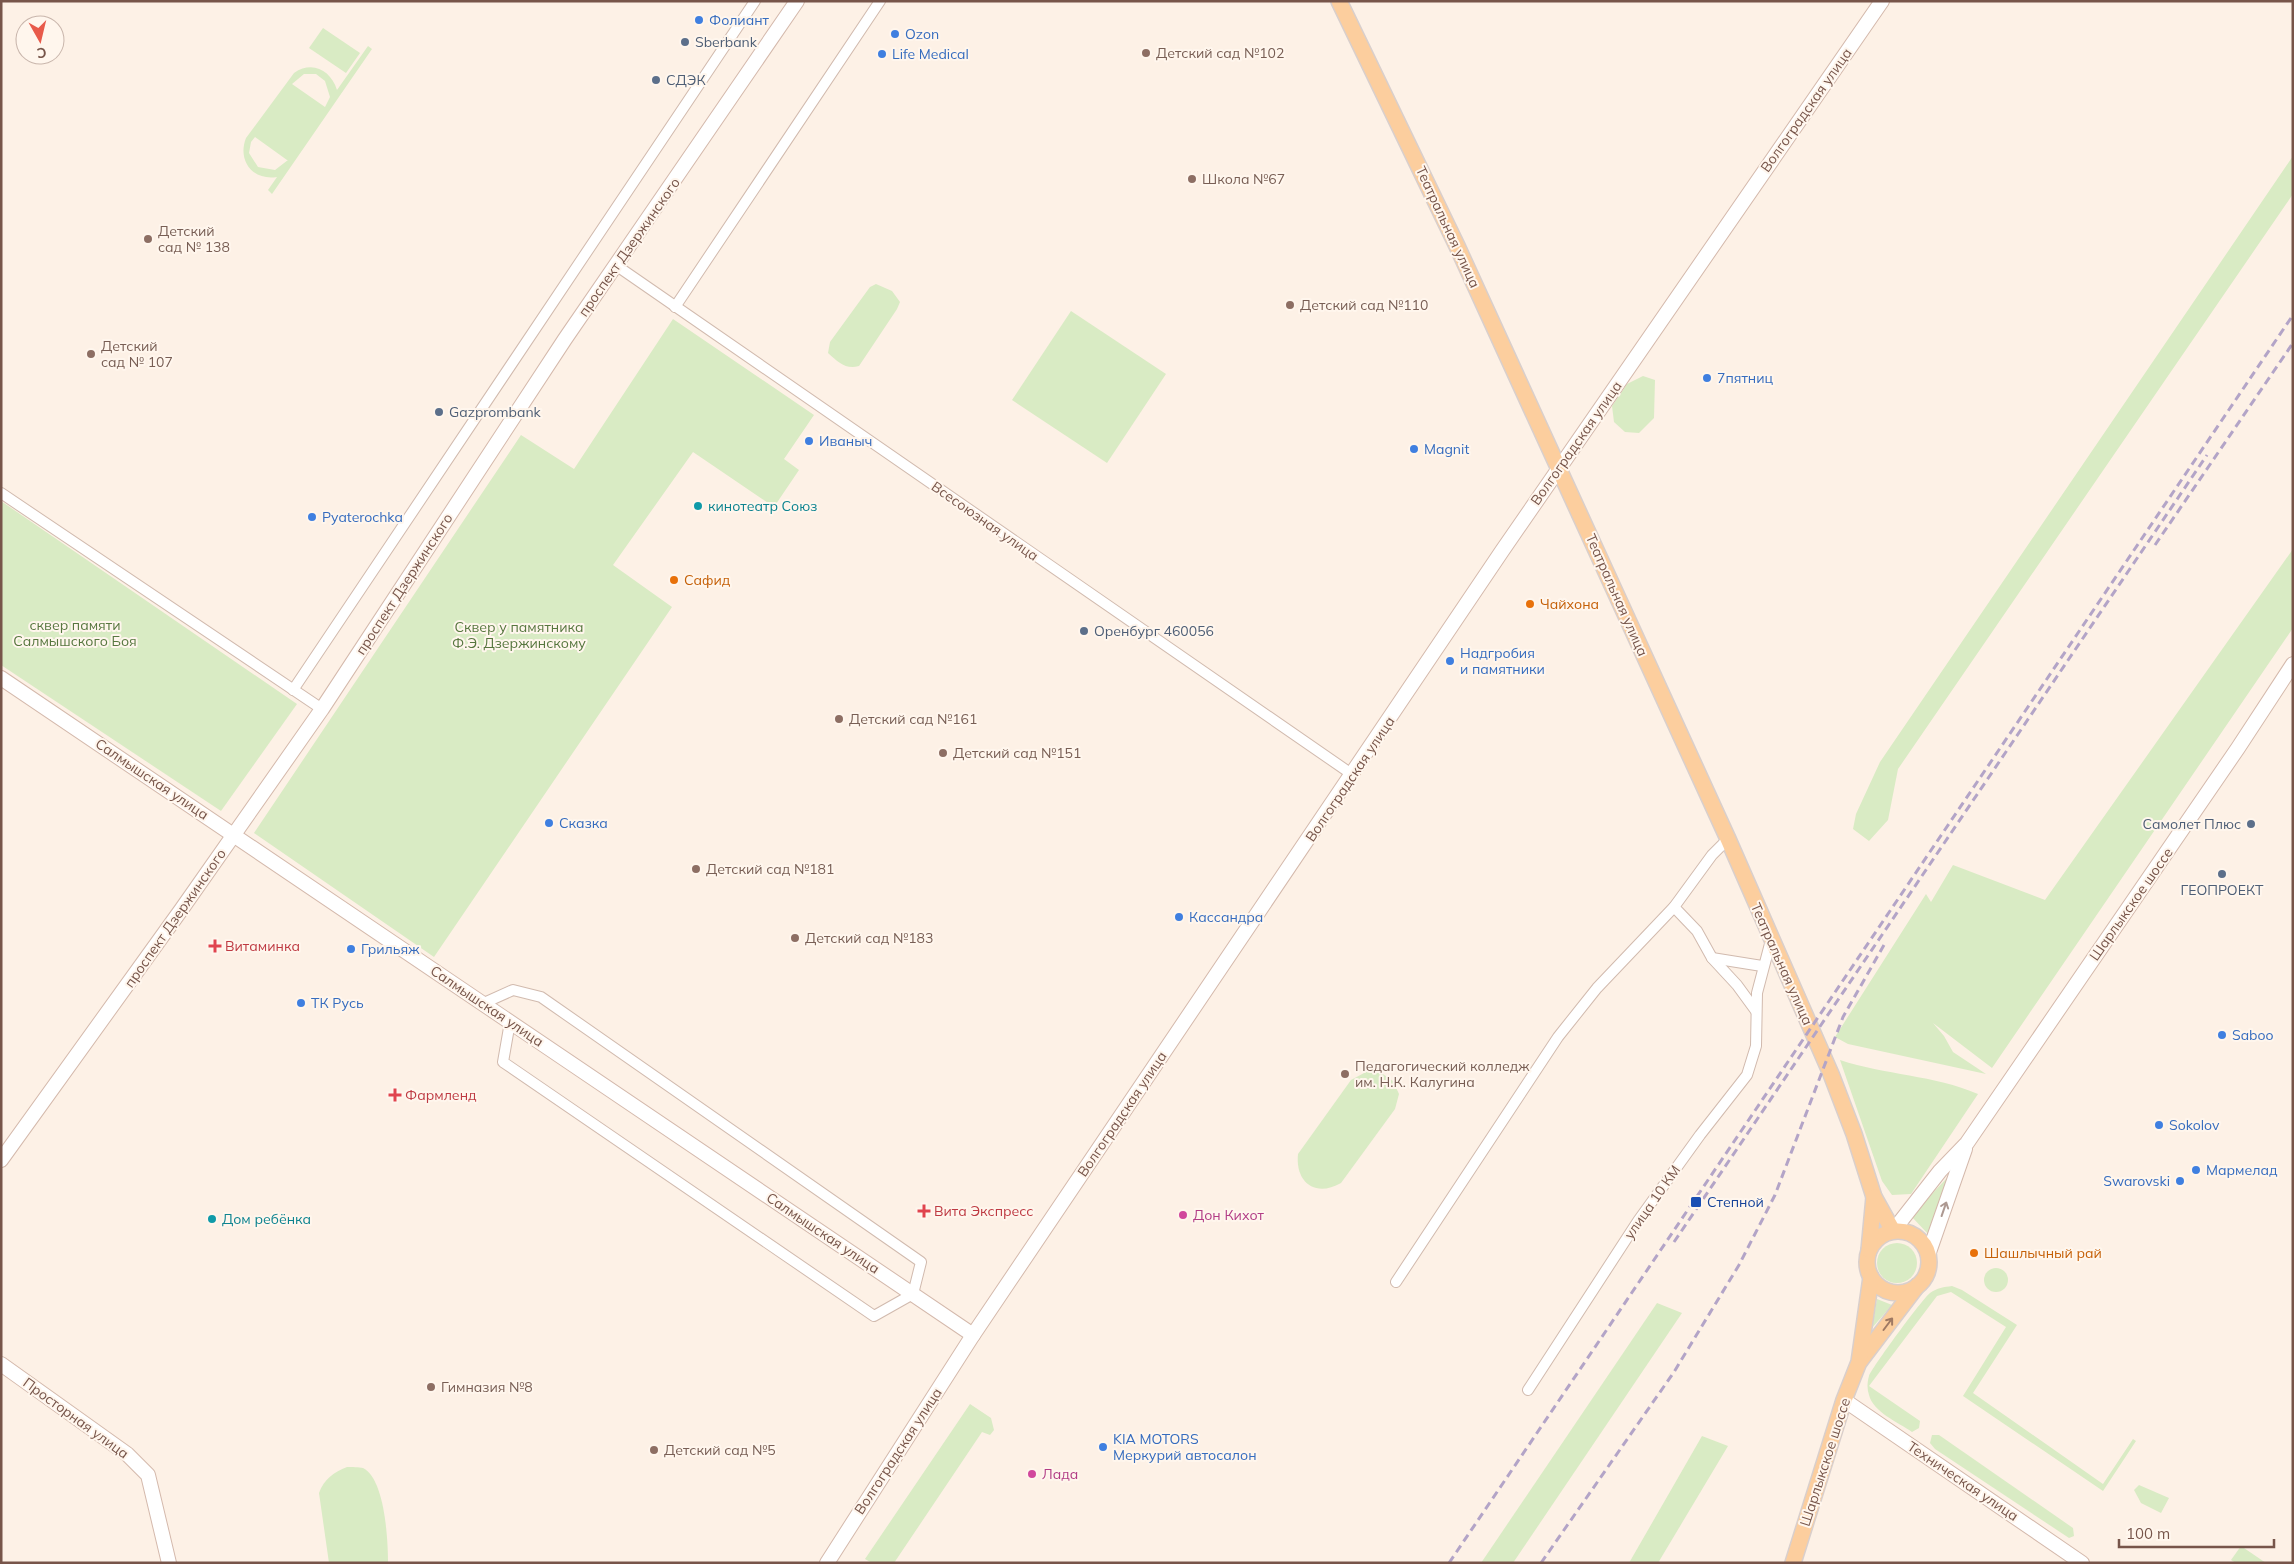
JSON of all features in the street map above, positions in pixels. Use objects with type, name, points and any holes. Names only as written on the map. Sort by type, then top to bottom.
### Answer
[{"type":"main road","name":"проспект Дзержинского","points":[[1,1160],[322,710],[560,346],[797,1]]},
{"type":"main road","name":"Театральная улица","points":[[1339,1],[1453,237],[1728,839],[1831,1074],[1854,1134],[1874,1197],[1893,1231]]},
{"type":"main road","name":"Волгоградская улица","points":[[826,1563],[973,1335],[1353,775],[1559,467],[1882,1]]},
{"type":"main road","name":"Шарлыкское шоссе","points":[[1893,1231],[1940,1172],[1967,1144],[2238,748],[2293,664]]},
{"type":"main road","name":"Салмышская улица","points":[[1,678],[973,1335]]},
{"type":"main road","name":"Шарлыкское шоссе","points":[[1928,1255],[1967,1144]]},
{"type":"main road","name":"Театральная улица","points":[[1869,1251],[1874,1197]]},
{"type":"main road","points":[[1893,1231],[1901,1231],[1915,1236],[1921,1241],[1928,1255],[1927,1273],[1917,1286],[1906,1291],[1889,1291],[1879,1286],[1871,1277],[1867,1264],[1869,1251],[1878,1238],[1893,1231]]},
{"type":"main road","name":"Шарлыкское шоссе","points":[[1793,1563],[1844,1400],[1859,1362],[1871,1277]]},
{"type":"main road","name":"Шарлыкское шоссе","points":[[1859,1362],[1917,1286]]},
{"type":"main road","name":"Просторная улица","points":[[1,1364],[127,1454],[148,1475],[170,1563]]},
{"type":"main road","name":"Техническая улица","points":[[1844,1400],[2082,1563]]},
{"type":"street","points":[[293,690],[755,1]]},
{"type":"street","points":[[675,307],[880,1]]},
{"type":"street","name":"Всесоюзная улица","points":[[616,266],[1353,775]]},
{"type":"street","points":[[1,493],[322,710]]},
{"type":"street","points":[[1396,1282],[1558,1037],[1597,988],[1674,907],[1712,856],[1728,839]]},
{"type":"street","points":[[1674,907],[1697,931],[1712,958],[1737,985],[1756,1010]]},
{"type":"street","name":"улица 10 КМ","points":[[1528,1390],[1638,1221],[1700,1135],[1747,1075],[1756,1046],[1756,1010],[1762,966],[1771,940]]},
{"type":"street","points":[[1712,958],[1762,966]]},
{"type":"street","points":[[484,1003],[513,990],[541,997],[921,1262],[913,1294],[874,1316],[503,1062],[510,1022]]},
{"type":"green space","points":[[323,28],[360,53],[346,73],[309,48]]},
{"type":"green space","points":[[368,46],[372,49],[272,194],[268,190],[277,177],[261,176],[249,168],[244,154],[246,138],[294,73],[301,69],[314,68],[326,73],[337,90]],"holes":[[[304,74],[316,74],[325,81],[330,97],[325,107],[292,84]],[[255,137],[287,160],[288,160],[275,170],[258,167],[249,153],[251,142]]]},
{"type":"green space","points":[[2293,156],[2293,194],[1898,769],[1888,820],[1869,841],[1853,829],[1856,814],[1880,762]]},
{"type":"green space","points":[[876,284],[892,291],[900,302],[859,366],[846,366],[828,353],[830,342],[870,287]]},
{"type":"green space","points":[[1071,311],[1166,374],[1107,463],[1012,400]]},
{"type":"green space","name":"Сквер у памятника Ф.Э. Дзержинскому","points":[[673,319],[814,415],[784,459],[799,470],[774,507],[693,452],[613,565],[672,607],[434,957],[254,833],[521,435],[574,469]]},
{"type":"green space","points":[[1643,376],[1655,380],[1654,418],[1639,433],[1625,432],[1614,422],[1612,406],[1627,384]]},
{"type":"green space","name":"сквер памяти Салмышского Боя","points":[[1,501],[297,704],[221,811],[1,665]]},
{"type":"green space","points":[[2293,549],[2293,628],[1992,1068],[1933,1023],[1944,1036],[1953,1052],[1986,1074],[1848,1044],[1835,1037],[1926,894],[1931,902],[1953,865],[2045,900]]},
{"type":"green space","points":[[1840,1060],[1944,1083],[1978,1094],[1911,1194],[1892,1195],[1882,1181]]},
{"type":"green space","points":[[1366,1072],[1380,1072],[1393,1081],[1399,1094],[1395,1109],[1341,1183],[1323,1189],[1315,1188],[1303,1179],[1298,1164],[1298,1154],[1351,1080]]},
{"type":"green space","points":[[1947,1178],[1929,1235],[1911,1216]]},
{"type":"green space","points":[[1897,1243],[1911,1249],[1917,1263],[1911,1277],[1897,1283],[1883,1277],[1877,1263],[1883,1249]]},
{"type":"green space","points":[[1996,1268],[2005,1271],[2008,1280],[2005,1289],[1996,1292],[1987,1289],[1984,1280],[1987,1271]]},
{"type":"green space","points":[[1952,1286],[1962,1290],[2017,1325],[1973,1393],[2103,1484],[2133,1439],[2136,1441],[2103,1491],[1963,1396],[2006,1327],[1951,1292],[1937,1296],[1869,1386],[1920,1421],[1919,1428],[1912,1432],[1875,1407],[1871,1401],[1868,1388],[1868,1379],[1872,1371],[1925,1298],[1935,1290]]},
{"type":"green space","points":[[1877,1299],[1892,1305],[1872,1328]]},
{"type":"green space","points":[[1657,1303],[1682,1313],[1513,1563],[1481,1563]]},
{"type":"green space","points":[[970,1404],[991,1418],[994,1430],[990,1435],[982,1432],[894,1563],[872,1563],[865,1559]]},
{"type":"green space","points":[[1932,1435],[1939,1435],[2073,1528],[2074,1536],[2069,1538],[1935,1449],[1930,1443]]},
{"type":"green space","points":[[1702,1436],[1728,1446],[1658,1563],[1629,1563]]},
{"type":"green space","points":[[347,1467],[363,1468],[370,1474],[376,1484],[384,1511],[388,1563],[329,1563],[319,1493],[330,1477]]},
{"type":"green space","points":[[2139,1485],[2169,1498],[2161,1513],[2141,1503],[2134,1490]]},
{"type":"green space","points":[[2241,1546],[2266,1563],[2236,1563],[2231,1560]]},
{"type":"railway","points":[[1449,1563],[2293,315]]},
{"type":"railway","points":[[2155,545],[2293,343]]},
{"type":"railway","points":[[1674,1242],[2207,455]]},
{"type":"railway","points":[[1541,1563],[1674,1372],[1739,1265],[1775,1195],[1843,1017],[1884,945]]},
{"type":"place","name":"Фолиант","points":[[699,20]]},
{"type":"place","name":"Ozon","points":[[895,34]]},
{"type":"place","name":"Sberbank","points":[[685,42]]},
{"type":"place","name":"Детский сад №102","points":[[1146,53]]},
{"type":"place","name":"Life Medical","points":[[882,54]]},
{"type":"place","name":"СДЭК","points":[[656,80]]},
{"type":"place","name":"Школа №67","points":[[1192,179]]},
{"type":"place","name":"Детский сад № 138","points":[[148,239]]},
{"type":"place","name":"Детский сад №110","points":[[1290,305]]},
{"type":"place","name":"Детский сад № 107","points":[[91,354]]},
{"type":"place","name":"7пятниц","points":[[1707,378]]},
{"type":"place","name":"Gazprombank","points":[[439,412]]},
{"type":"place","name":"Иваныч","points":[[809,441]]},
{"type":"place","name":"Magnit","points":[[1414,449]]},
{"type":"place","name":"кинотеатр Союз","points":[[698,506]]},
{"type":"place","name":"Pyaterochka","points":[[312,517]]},
{"type":"place","name":"Сафид","points":[[674,580]]},
{"type":"place","name":"Чайхона","points":[[1530,604]]},
{"type":"place","name":"Оренбург 460056","points":[[1084,631]]},
{"type":"place","name":"Надгробия и памятники","points":[[1450,661]]},
{"type":"place","name":"Детский сад №161","points":[[839,719]]},
{"type":"place","name":"Детский сад №151","points":[[943,753]]},
{"type":"place","name":"Сказка","points":[[549,823]]},
{"type":"place","name":"Самолет Плюс","points":[[2251,824]]},
{"type":"place","name":"Детский сад №181","points":[[696,869]]},
{"type":"place","name":"ГЕОПРОЕКТ","points":[[2222,874]]},
{"type":"place","name":"Кассандра","points":[[1179,917]]},
{"type":"place","name":"Детский сад №183","points":[[795,938]]},
{"type":"place","name":"Витаминка","points":[[215,946]]},
{"type":"place","name":"Грильяж","points":[[351,949]]},
{"type":"place","name":"ТК Русь","points":[[301,1003]]},
{"type":"place","name":"Saboo","points":[[2222,1035]]},
{"type":"place","name":"Педагогический колледж им. Н.К. Калугина","points":[[1345,1074]]},
{"type":"place","name":"Фармленд","points":[[395,1095]]},
{"type":"place","name":"Sokolov","points":[[2159,1125]]},
{"type":"place","name":"Мармелад","points":[[2196,1170]]},
{"type":"place","name":"Swarovski","points":[[2180,1181]]},
{"type":"place","name":"Степной","points":[[1696,1202]]},
{"type":"place","name":"Вита Экспресс","points":[[924,1211]]},
{"type":"place","name":"Дон Кихот","points":[[1183,1215]]},
{"type":"place","name":"Дом ребёнка","points":[[212,1219]]},
{"type":"place","name":"Шашлычный рай","points":[[1974,1253]]},
{"type":"place","name":"Гимназия №8","points":[[431,1387]]},
{"type":"place","name":"KIA MOTORS Меркурий автосалон","points":[[1103,1447]]},
{"type":"place","name":"Детский сад №5","points":[[654,1450]]},
{"type":"place","name":"Лада","points":[[1032,1474]]}]
